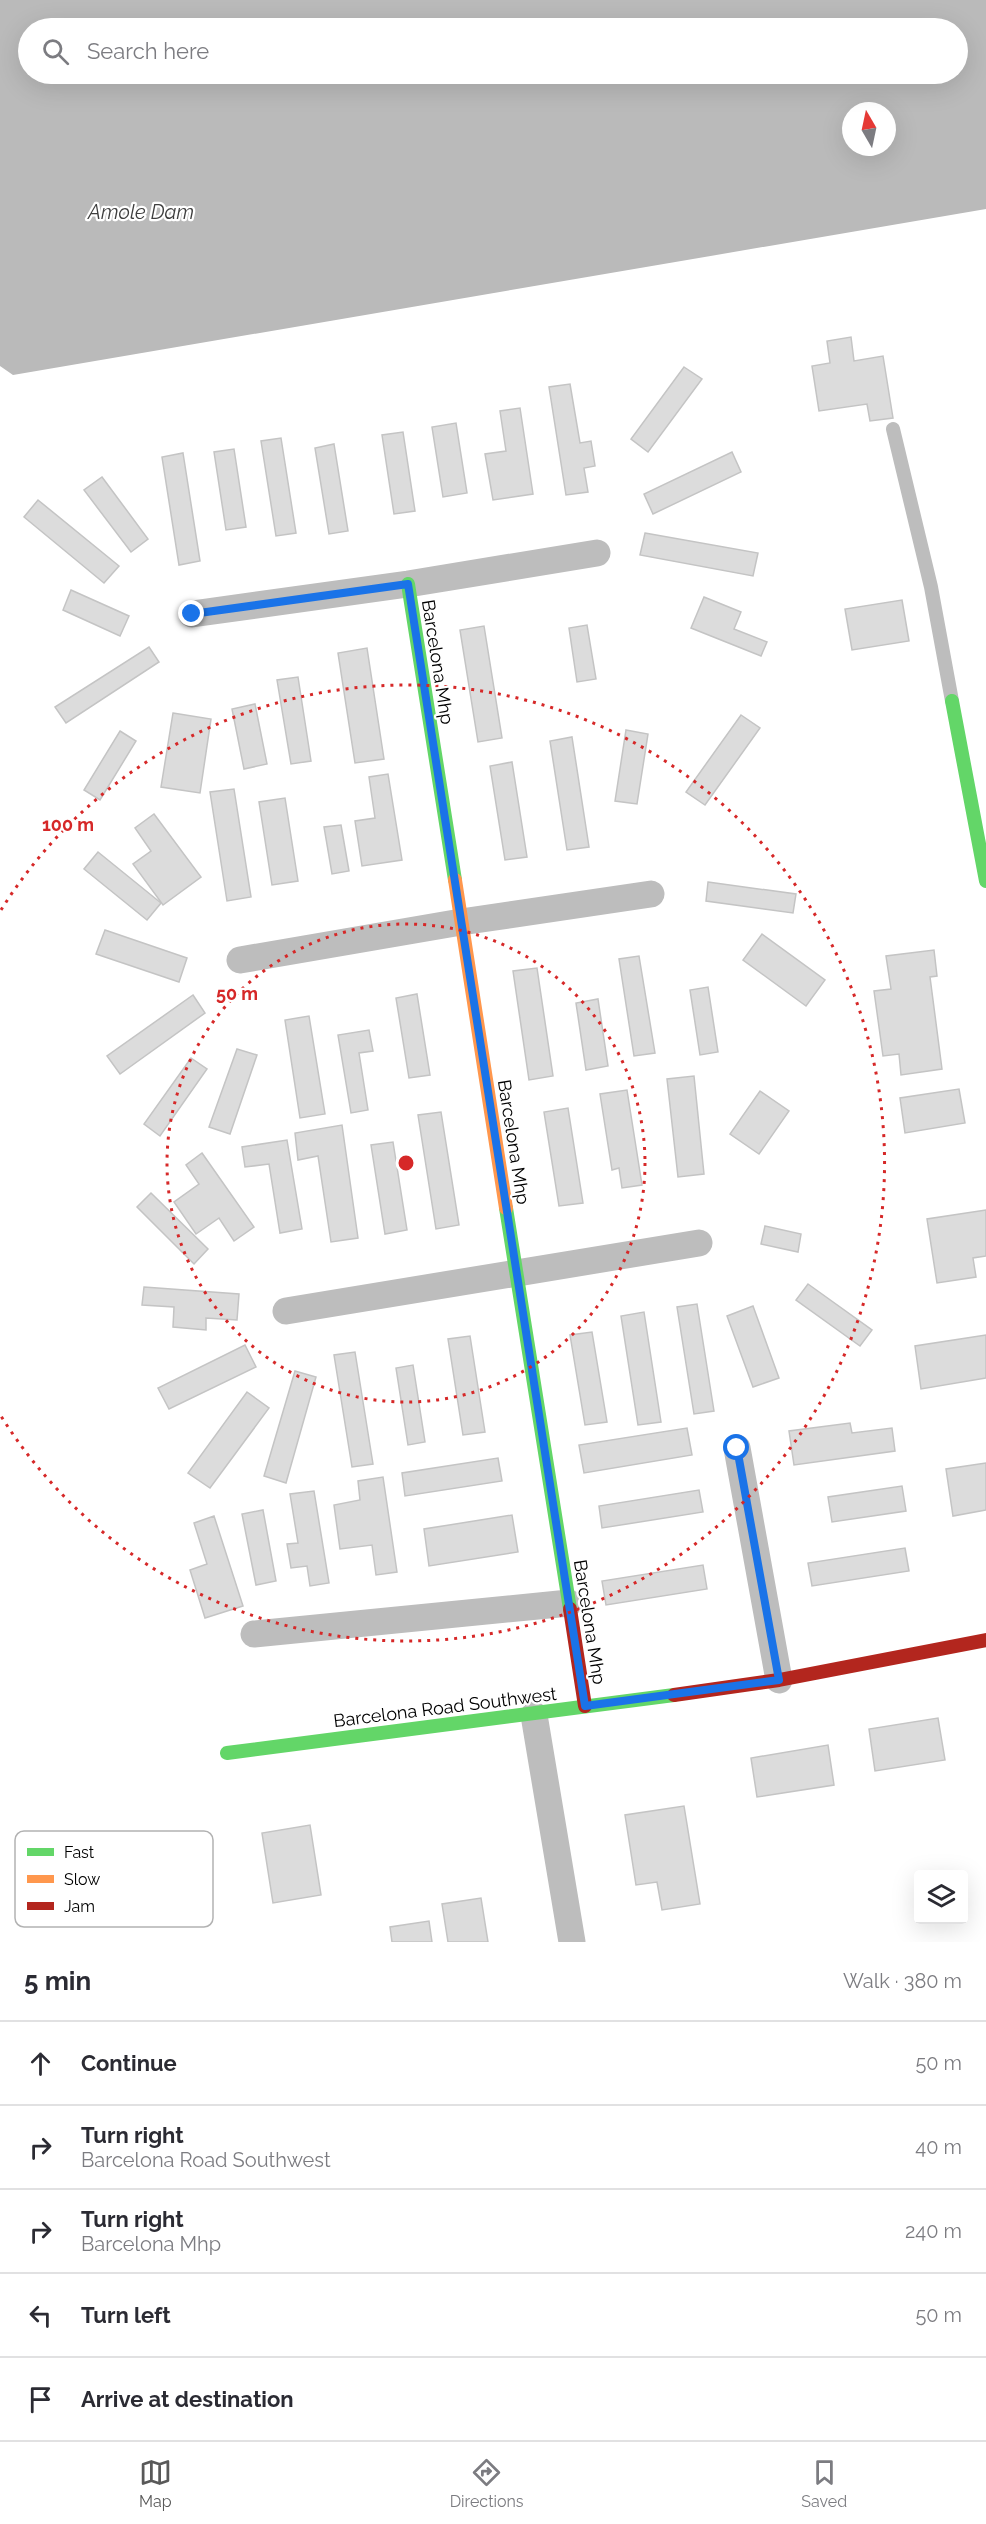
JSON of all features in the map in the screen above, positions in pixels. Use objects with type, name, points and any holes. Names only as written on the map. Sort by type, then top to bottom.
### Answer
[{"type":"street","points":[[192,614],[408,584],[597,553]]},
{"type":"street","name":"Barcelona Mhp","points":[[408,584],[585,1706]]},
{"type":"street","points":[[952,700],[986,881]]},
{"type":"street","points":[[240,960],[461,922],[651,894]]},
{"type":"street","points":[[286,1311],[517,1271],[699,1243]]},
{"type":"street","points":[[737,1448],[779,1680]]},
{"type":"street","points":[[254,1634],[569,1603]]},
{"type":"street","name":"Barcelona Road Southwest","points":[[227,1753],[534,1715],[779,1680],[986,1640]]},
{"type":"street","points":[[534,1715],[572,1942]]},
{"type":"lane","points":[[893,429],[931,587],[952,700]]},
{"type":"water","name":"Amole Dam","points":[[0,0],[986,0],[986,209],[13,375],[0,366]]},
{"type":"building","points":[[851,337],[854,361],[883,356],[893,418],[870,421],[867,404],[819,411],[812,366],[830,363],[827,341]]},
{"type":"building","points":[[684,367],[702,379],[648,452],[631,439]]},
{"type":"building","points":[[570,384],[580,443],[591,441],[595,466],[584,468],[588,492],[566,495],[549,387]]},
{"type":"building","points":[[520,408],[533,494],[493,500],[485,454],[506,451],[500,411]]},
{"type":"building","points":[[456,423],[467,493],[443,497],[432,427]]},
{"type":"building","points":[[403,432],[415,511],[394,514],[382,435]]},
{"type":"building","points":[[281,438],[296,533],[276,536],[261,441]]},
{"type":"building","points":[[334,444],[348,531],[329,534],[315,448]]},
{"type":"building","points":[[234,449],[246,527],[226,530],[214,452]]},
{"type":"building","points":[[732,452],[741,472],[653,514],[644,494]]},
{"type":"building","points":[[183,453],[200,561],[179,565],[162,457]]},
{"type":"building","points":[[102,477],[148,539],[131,552],[84,490]]},
{"type":"building","points":[[38,500],[119,566],[104,583],[24,517]]},
{"type":"building","points":[[645,533],[758,553],[753,576],[640,555]]},
{"type":"building","points":[[71,590],[129,616],[120,636],[63,610]]},
{"type":"building","points":[[704,597],[741,612],[734,629],[767,642],[761,656],[691,628]]},
{"type":"building","points":[[902,600],[909,641],[852,650],[845,609]]},
{"type":"building","points":[[587,625],[596,679],[577,682],[569,628]]},
{"type":"building","points":[[484,626],[502,738],[478,742],[460,630]]},
{"type":"building","points":[[149,647],[159,662],[66,723],[55,707]]},
{"type":"building","points":[[367,648],[384,759],[355,763],[338,653]]},
{"type":"building","points":[[298,677],[311,761],[291,764],[277,680]]},
{"type":"building","points":[[255,704],[267,764],[244,769],[232,709]]},
{"type":"building","points":[[173,713],[211,719],[200,793],[161,787]]},
{"type":"building","points":[[741,715],[760,728],[705,805],[686,792]]},
{"type":"building","points":[[626,730],[648,734],[637,804],[615,801]]},
{"type":"building","points":[[120,731],[136,741],[100,800],[84,790]]},
{"type":"building","points":[[572,737],[589,847],[567,850],[550,741]]},
{"type":"building","points":[[512,762],[527,857],[505,860],[490,766]]},
{"type":"building","points":[[388,774],[402,860],[362,866],[355,821],[375,818],[369,777]]},
{"type":"building","points":[[234,789],[251,897],[227,901],[210,792]]},
{"type":"building","points":[[285,798],[298,881],[272,885],[259,802]]},
{"type":"building","points":[[154,814],[201,877],[163,905],[133,864],[151,851],[135,828]]},
{"type":"building","points":[[341,825],[349,871],[332,874],[324,827]]},
{"type":"building","points":[[98,852],[161,903],[147,920],[84,869]]},
{"type":"building","points":[[708,882],[796,894],[793,913],[706,901]]},
{"type":"building","points":[[105,930],[187,958],[179,982],[96,954]]},
{"type":"building","points":[[762,934],[825,980],[806,1006],[743,960]]},
{"type":"building","points":[[934,950],[937,976],[930,977],[942,1069],[901,1075],[899,1054],[883,1056],[874,991],[891,989],[886,956]]},
{"type":"building","points":[[639,956],[655,1053],[634,1056],[619,959]]},
{"type":"building","points":[[537,968],[553,1076],[529,1080],[513,971]]},
{"type":"building","points":[[708,987],[718,1052],[700,1055],[690,990]]},
{"type":"building","points":[[417,994],[430,1075],[409,1078],[396,998]]},
{"type":"building","points":[[193,995],[205,1013],[120,1074],[107,1056]]},
{"type":"building","points":[[598,999],[608,1066],[586,1070],[576,1003]]},
{"type":"building","points":[[309,1016],[325,1114],[300,1118],[285,1020]]},
{"type":"building","points":[[369,1030],[373,1051],[359,1053],[368,1110],[351,1113],[338,1035]]},
{"type":"building","points":[[237,1049],[257,1055],[230,1134],[209,1127]]},
{"type":"building","points":[[191,1058],[207,1069],[160,1136],[144,1124]]},
{"type":"building","points":[[694,1076],[704,1174],[678,1177],[667,1079]]},
{"type":"building","points":[[959,1089],[965,1123],[905,1133],[900,1098]]},
{"type":"building","points":[[627,1090],[642,1185],[622,1188],[619,1168],[612,1170],[600,1094]]},
{"type":"building","points":[[760,1091],[789,1111],[759,1154],[730,1134]]},
{"type":"building","points":[[568,1108],[583,1203],[559,1206],[544,1112]]},
{"type":"building","points":[[441,1112],[459,1225],[436,1229],[418,1115]]},
{"type":"building","points":[[342,1125],[358,1238],[331,1242],[318,1156],[298,1160],[295,1133]]},
{"type":"building","points":[[287,1140],[302,1229],[280,1233],[269,1164],[245,1167],[242,1147]]},
{"type":"building","points":[[393,1142],[407,1230],[385,1234],[371,1145]]},
{"type":"building","points":[[202,1153],[254,1227],[234,1241],[219,1218],[196,1234],[174,1202],[199,1184],[186,1165]]},
{"type":"building","points":[[151,1193],[208,1249],[194,1264],[137,1207]]},
{"type":"building","points":[[986,1210],[986,1256],[973,1258],[976,1277],[937,1283],[927,1219]]},
{"type":"building","points":[[765,1226],[801,1234],[798,1252],[761,1244]]},
{"type":"building","points":[[808,1284],[872,1330],[860,1346],[796,1300]]},
{"type":"building","points":[[144,1287],[239,1294],[237,1320],[206,1318],[206,1330],[173,1327],[174,1307],[142,1305]]},
{"type":"building","points":[[697,1304],[714,1411],[694,1414],[677,1307]]},
{"type":"building","points":[[753,1306],[779,1378],[753,1387],[727,1316]]},
{"type":"building","points":[[644,1312],[661,1422],[638,1425],[621,1316]]},
{"type":"building","points":[[592,1332],[607,1422],[585,1425],[570,1335]]},
{"type":"building","points":[[986,1335],[986,1378],[921,1389],[915,1346]]},
{"type":"building","points":[[470,1336],[485,1432],[463,1435],[448,1339]]},
{"type":"building","points":[[245,1345],[256,1367],[169,1409],[158,1388]]},
{"type":"building","points":[[355,1352],[373,1464],[352,1467],[334,1355]]},
{"type":"building","points":[[413,1365],[425,1442],[408,1445],[396,1368]]},
{"type":"building","points":[[295,1371],[316,1377],[286,1483],[264,1476]]},
{"type":"building","points":[[247,1392],[269,1408],[210,1488],[188,1473]]},
{"type":"building","points":[[850,1423],[852,1433],[892,1428],[895,1451],[794,1465],[789,1431]]},
{"type":"building","points":[[687,1428],[692,1455],[584,1473],[579,1445]]},
{"type":"building","points":[[498,1458],[502,1481],[405,1496],[402,1473]]},
{"type":"building","points":[[986,1463],[986,1510],[953,1516],[946,1469]]},
{"type":"building","points":[[383,1477],[397,1572],[376,1575],[372,1545],[340,1549],[334,1505],[360,1500],[358,1481]]},
{"type":"building","points":[[902,1486],[906,1511],[832,1522],[828,1497]]},
{"type":"building","points":[[699,1490],[703,1512],[602,1528],[599,1506]]},
{"type":"building","points":[[314,1491],[329,1583],[310,1586],[307,1566],[291,1568],[287,1544],[298,1543],[290,1494]]},
{"type":"building","points":[[263,1510],[276,1581],[256,1585],[242,1514]]},
{"type":"building","points":[[512,1515],[518,1552],[429,1566],[424,1529]]},
{"type":"building","points":[[214,1516],[243,1606],[205,1618],[190,1570],[207,1564],[194,1523]]},
{"type":"building","points":[[905,1548],[909,1571],[812,1586],[808,1563]]},
{"type":"building","points":[[703,1565],[707,1589],[606,1605],[602,1581]]},
{"type":"building","points":[[938,1718],[945,1760],[875,1771],[869,1729]]},
{"type":"building","points":[[828,1745],[834,1785],[757,1797],[751,1758]]},
{"type":"building","points":[[684,1806],[700,1904],[662,1910],[657,1882],[636,1885],[625,1815]]},
{"type":"building","points":[[310,1825],[321,1895],[273,1903],[262,1833]]},
{"type":"building","points":[[481,1898],[488,1942],[448,1942],[442,1904]]},
{"type":"building","points":[[429,1921],[432,1942],[392,1942],[390,1927]]},
{"type":"traffic: fast","points":[[408,584],[455,880]]},
{"type":"traffic: fast","points":[[952,701],[986,881]]},
{"type":"traffic: fast","points":[[506,1208],[570,1609]]},
{"type":"traffic: fast","points":[[227,1753],[674,1695]]},
{"type":"traffic: slow","points":[[455,880],[506,1208]]},
{"type":"traffic: jam","points":[[570,1609],[585,1706]]},
{"type":"traffic: jam","points":[[674,1695],[779,1680],[986,1640]]},
{"type":"route","points":[[192,614],[408,584],[585,1706],[779,1680],[737,1448]]}]
